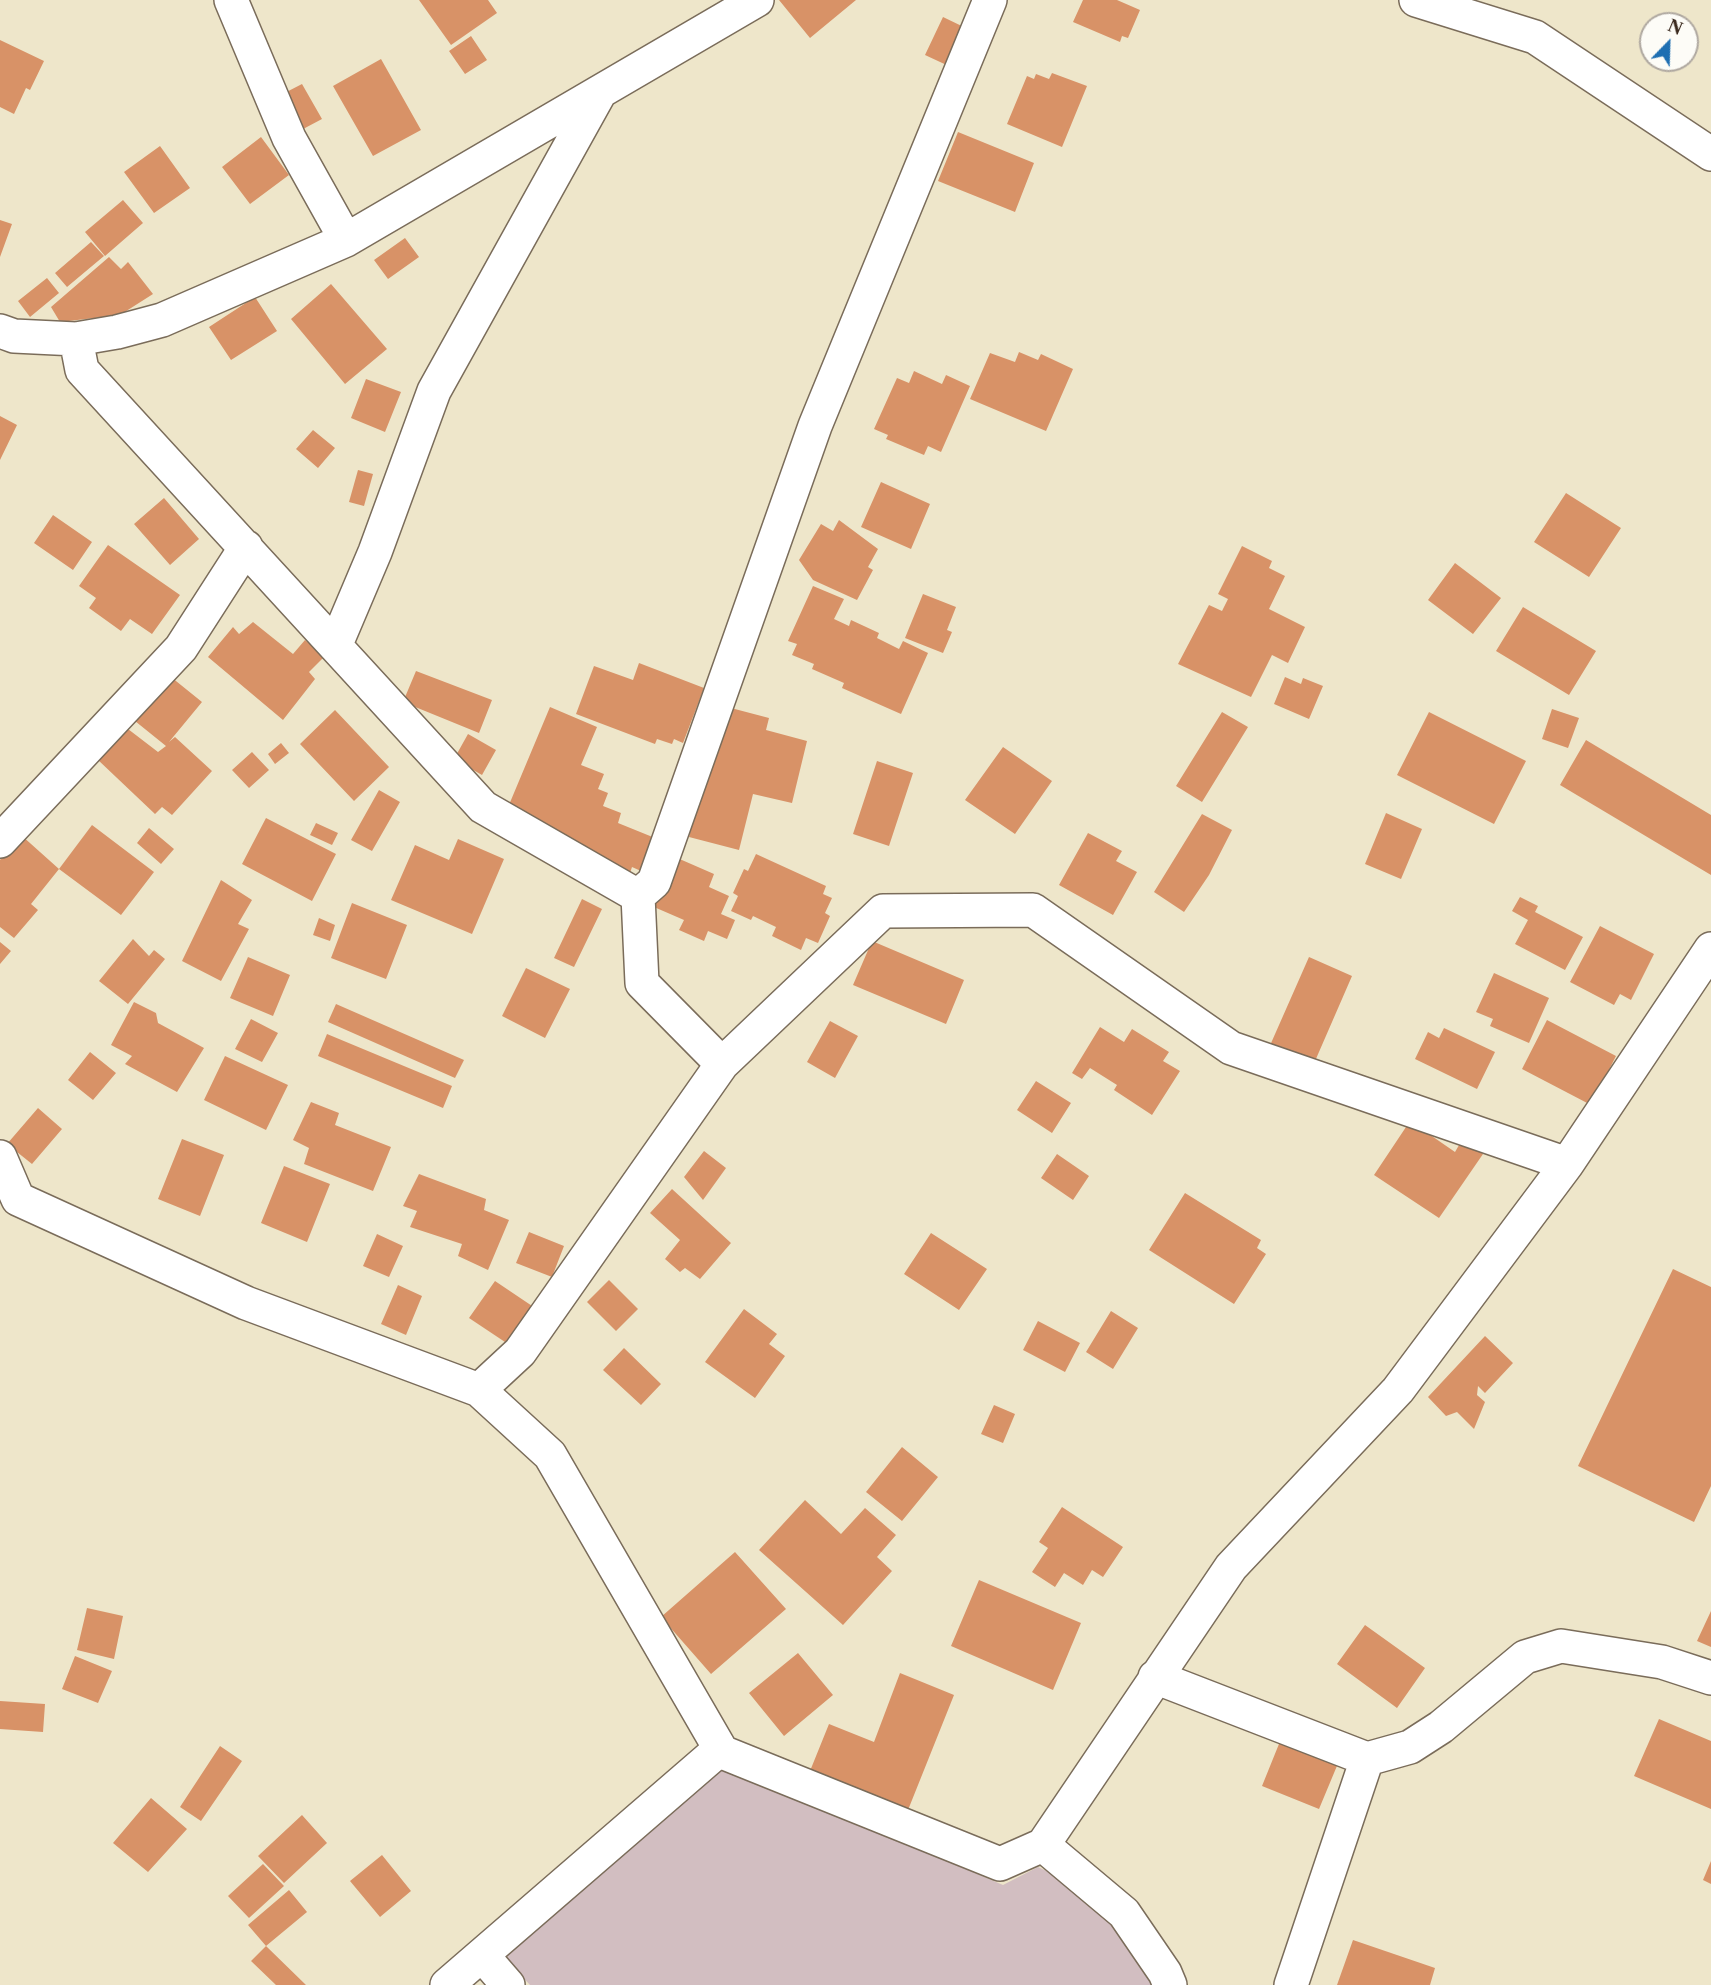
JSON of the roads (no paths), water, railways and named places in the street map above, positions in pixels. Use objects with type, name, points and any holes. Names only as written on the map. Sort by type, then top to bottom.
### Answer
[{"type":"street","points":[[231,0],[289,138],[346,240]]},
{"type":"street","points":[[0,331],[14,336],[76,339],[162,320],[346,240],[757,0]]},
{"type":"street","points":[[638,896],[654,882],[815,426],[990,0]]},
{"type":"street","points":[[1416,0],[1535,37],[1711,154]]},
{"type":"street","points":[[336,644],[375,552],[434,391],[600,93]]},
{"type":"street","points":[[76,339],[82,370],[336,644],[483,807],[638,896]]},
{"type":"street","points":[[0,841],[181,648],[246,547]]},
{"type":"street","points":[[638,896],[642,983],[722,1064]]},
{"type":"street","points":[[479,1390],[520,1352],[722,1064],[883,911],[1033,910],[1231,1048],[1567,1164]]},
{"type":"street","points":[[0,1157],[18,1199],[246,1303],[479,1390],[550,1455],[720,1749],[1000,1864],[1044,1845],[1231,1567],[1398,1389],[1567,1164],[1711,949]]},
{"type":"street","points":[[1155,1677],[1367,1759],[1410,1747],[1441,1727],[1525,1657],[1561,1646],[1662,1662],[1711,1678]]},
{"type":"street","points":[[447,1985],[720,1749]]},
{"type":"street","points":[[1291,1985],[1367,1759]]},
{"type":"street","points":[[1044,1845],[1124,1913],[1165,1973],[1170,1985]]},
{"type":"street","points":[[482,1955],[508,1985]]}]
